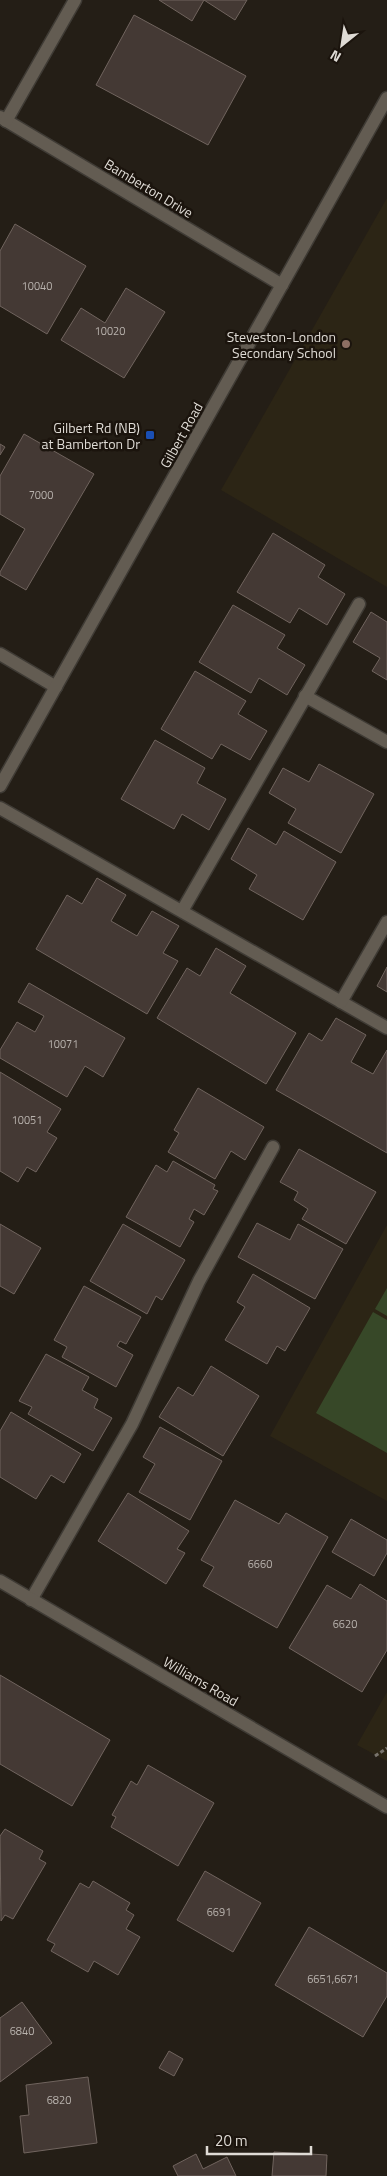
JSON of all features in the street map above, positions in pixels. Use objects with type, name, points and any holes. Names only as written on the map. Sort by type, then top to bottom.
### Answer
[{"type":"street","points":[[3,119],[75,0]]},
{"type":"street","name":"Gilbert Road","points":[[0,786],[387,98]]},
{"type":"street","name":"Bamberton Drive","points":[[3,119],[282,284]]},
{"type":"street","points":[[182,911],[358,604]]},
{"type":"street","points":[[0,654],[56,687]]},
{"type":"street","points":[[305,696],[387,742]]},
{"type":"street","points":[[0,808],[387,1028]]},
{"type":"street","points":[[341,1002],[387,922]]},
{"type":"street","points":[[31,1600],[132,1424],[199,1280],[273,1147]]},
{"type":"street","name":"Williams Road","points":[[0,1581],[387,1807]]},
{"type":"path","points":[[375,1756],[387,1748]]},
{"type":"shaded area","name":"Steveston-London Secondary School","points":[[387,198],[387,587],[221,490]]},
{"type":"shaded area","points":[[387,1225],[387,1501],[270,1436]]},
{"type":"shaded area","points":[[387,1692],[387,1761],[357,1745]]},
{"type":"green space","points":[[387,1288],[387,1316],[375,1309]]},
{"type":"green space","points":[[373,1312],[387,1320],[387,1453],[316,1413]]},
{"type":"building","points":[[159,0],[204,0],[192,21]]},
{"type":"building","points":[[204,0],[247,0],[235,20]]},
{"type":"building","points":[[134,15],[246,76],[208,145],[96,85]]},
{"type":"building","points":[[15,224],[86,266],[47,334],[0,306],[0,251]]},
{"type":"building","points":[[126,288],[165,312],[124,378],[61,340],[81,308],[105,323]]},
{"type":"building","points":[[24,434],[94,474],[26,590],[0,575],[25,529],[0,514],[0,476]]},
{"type":"building","points":[[0,444],[5,447],[0,455]]},
{"type":"building","points":[[273,533],[325,565],[318,577],[345,594],[327,625],[299,608],[290,623],[237,592]]},
{"type":"building","points":[[233,605],[285,635],[277,648],[305,665],[287,695],[259,678],[251,693],[199,662]]},
{"type":"building","points":[[371,612],[387,622],[387,680],[372,671],[380,658],[353,642]]},
{"type":"building","points":[[195,671],[246,701],[238,714],[267,731],[250,760],[221,744],[212,759],[161,729]]},
{"type":"building","points":[[155,740],[205,768],[197,783],[226,799],[209,830],[182,814],[174,829],[121,799]]},
{"type":"building","points":[[319,764],[374,794],[341,853],[288,823],[296,809],[269,793],[283,768],[309,782]]},
{"type":"building","points":[[248,828],[276,845],[284,831],[336,862],[303,920],[249,889],[257,875],[231,859]]},
{"type":"building","points":[[97,878],[126,895],[111,921],[137,936],[152,911],[179,926],[163,953],[178,961],[147,1014],[36,949],[67,895],[82,904]]},
{"type":"building","points":[[216,948],[246,966],[230,993],[296,1033],[266,1084],[157,1018],[187,968],[200,976]]},
{"type":"building","points":[[387,967],[387,992],[377,986]]},
{"type":"building","points":[[29,983],[125,1038],[103,1077],[85,1066],[67,1097],[0,1058],[0,1050],[17,1022],[35,1032],[44,1016],[18,1002]]},
{"type":"building","points":[[336,1018],[366,1035],[351,1062],[373,1074],[387,1050],[387,1153],[276,1090],[309,1033],[322,1041]]},
{"type":"building","points":[[0,1072],[61,1109],[47,1132],[57,1138],[36,1172],[27,1167],[18,1182],[0,1171]]},
{"type":"building","points":[[198,1088],[264,1127],[245,1160],[231,1151],[215,1179],[168,1152],[179,1133],[174,1130]]},
{"type":"building","points":[[299,1149],[376,1192],[346,1244],[302,1219],[308,1209],[294,1200],[298,1192],[280,1182]]},
{"type":"building","points":[[173,1161],[215,1185],[213,1189],[218,1191],[204,1215],[194,1209],[189,1219],[194,1222],[180,1247],[126,1217],[156,1165],[167,1172]]},
{"type":"building","points":[[257,1223],[290,1240],[298,1224],[343,1249],[315,1299],[238,1257]]},
{"type":"building","points":[[0,1224],[41,1248],[14,1294],[0,1286]]},
{"type":"building","points":[[123,1224],[185,1260],[162,1300],[156,1296],[147,1314],[90,1281]]},
{"type":"building","points":[[253,1274],[310,1308],[285,1351],[277,1346],[267,1364],[225,1340],[245,1307],[237,1302]]},
{"type":"building","points":[[84,1286],[141,1317],[126,1344],[120,1341],[117,1346],[133,1355],[116,1387],[62,1357],[67,1347],[54,1340]]},
{"type":"building","points":[[46,1354],[89,1377],[82,1390],[98,1399],[94,1408],[112,1418],[93,1451],[28,1414],[32,1407],[19,1401]]},
{"type":"building","points":[[211,1366],[259,1396],[223,1456],[159,1417],[178,1387],[193,1396]]},
{"type":"building","points":[[11,1412],[81,1454],[64,1483],[51,1475],[36,1499],[0,1477],[0,1431]]},
{"type":"building","points":[[160,1427],[222,1461],[190,1520],[139,1492],[155,1464],[143,1457]]},
{"type":"building","points":[[128,1493],[189,1531],[177,1549],[185,1553],[166,1584],[98,1541]]},
{"type":"building","points":[[235,1500],[279,1524],[286,1513],[328,1537],[277,1628],[203,1586],[214,1567],[201,1560]]},
{"type":"building","points":[[351,1519],[387,1540],[387,1553],[374,1576],[332,1552]]},
{"type":"building","points":[[360,1584],[387,1601],[387,1650],[362,1692],[289,1648],[327,1585],[351,1599]]},
{"type":"building","points":[[0,1675],[110,1740],[72,1806],[0,1764]]},
{"type":"building","points":[[148,1765],[214,1803],[178,1866],[111,1827],[116,1817],[112,1815],[131,1781],[137,1785]]},
{"type":"building","points":[[5,1829],[43,1851],[39,1859],[46,1863],[13,1919],[5,1915],[1,1921],[0,1836]]},
{"type":"building","points":[[205,1871],[261,1903],[233,1952],[177,1920]]},
{"type":"building","points":[[93,1881],[130,1903],[126,1910],[134,1915],[126,1929],[140,1937],[118,1975],[94,1961],[88,1972],[51,1951],[55,1944],[47,1940],[80,1883],[89,1888]]},
{"type":"building","points":[[309,1927],[387,1973],[387,1996],[363,2037],[275,1985]]},
{"type":"building","points":[[22,2002],[52,2043],[0,2082],[0,2018]]},
{"type":"building","points":[[169,2051],[183,2059],[174,2076],[159,2068]]},
{"type":"building","points":[[88,2077],[97,2143],[24,2153],[20,2116],[29,2115],[26,2085]]},
{"type":"building","points":[[274,2152],[327,2155],[326,2176],[272,2176]]},
{"type":"building","points":[[196,2154],[203,2169],[227,2157],[236,2176],[178,2176],[173,2166]]},
{"type":"place","name":"Steveston-London Secondary School","points":[[346,344]]},
{"type":"place","name":"Gilbert Rd (NB) at Bamberton Dr","points":[[150,435]]}]
